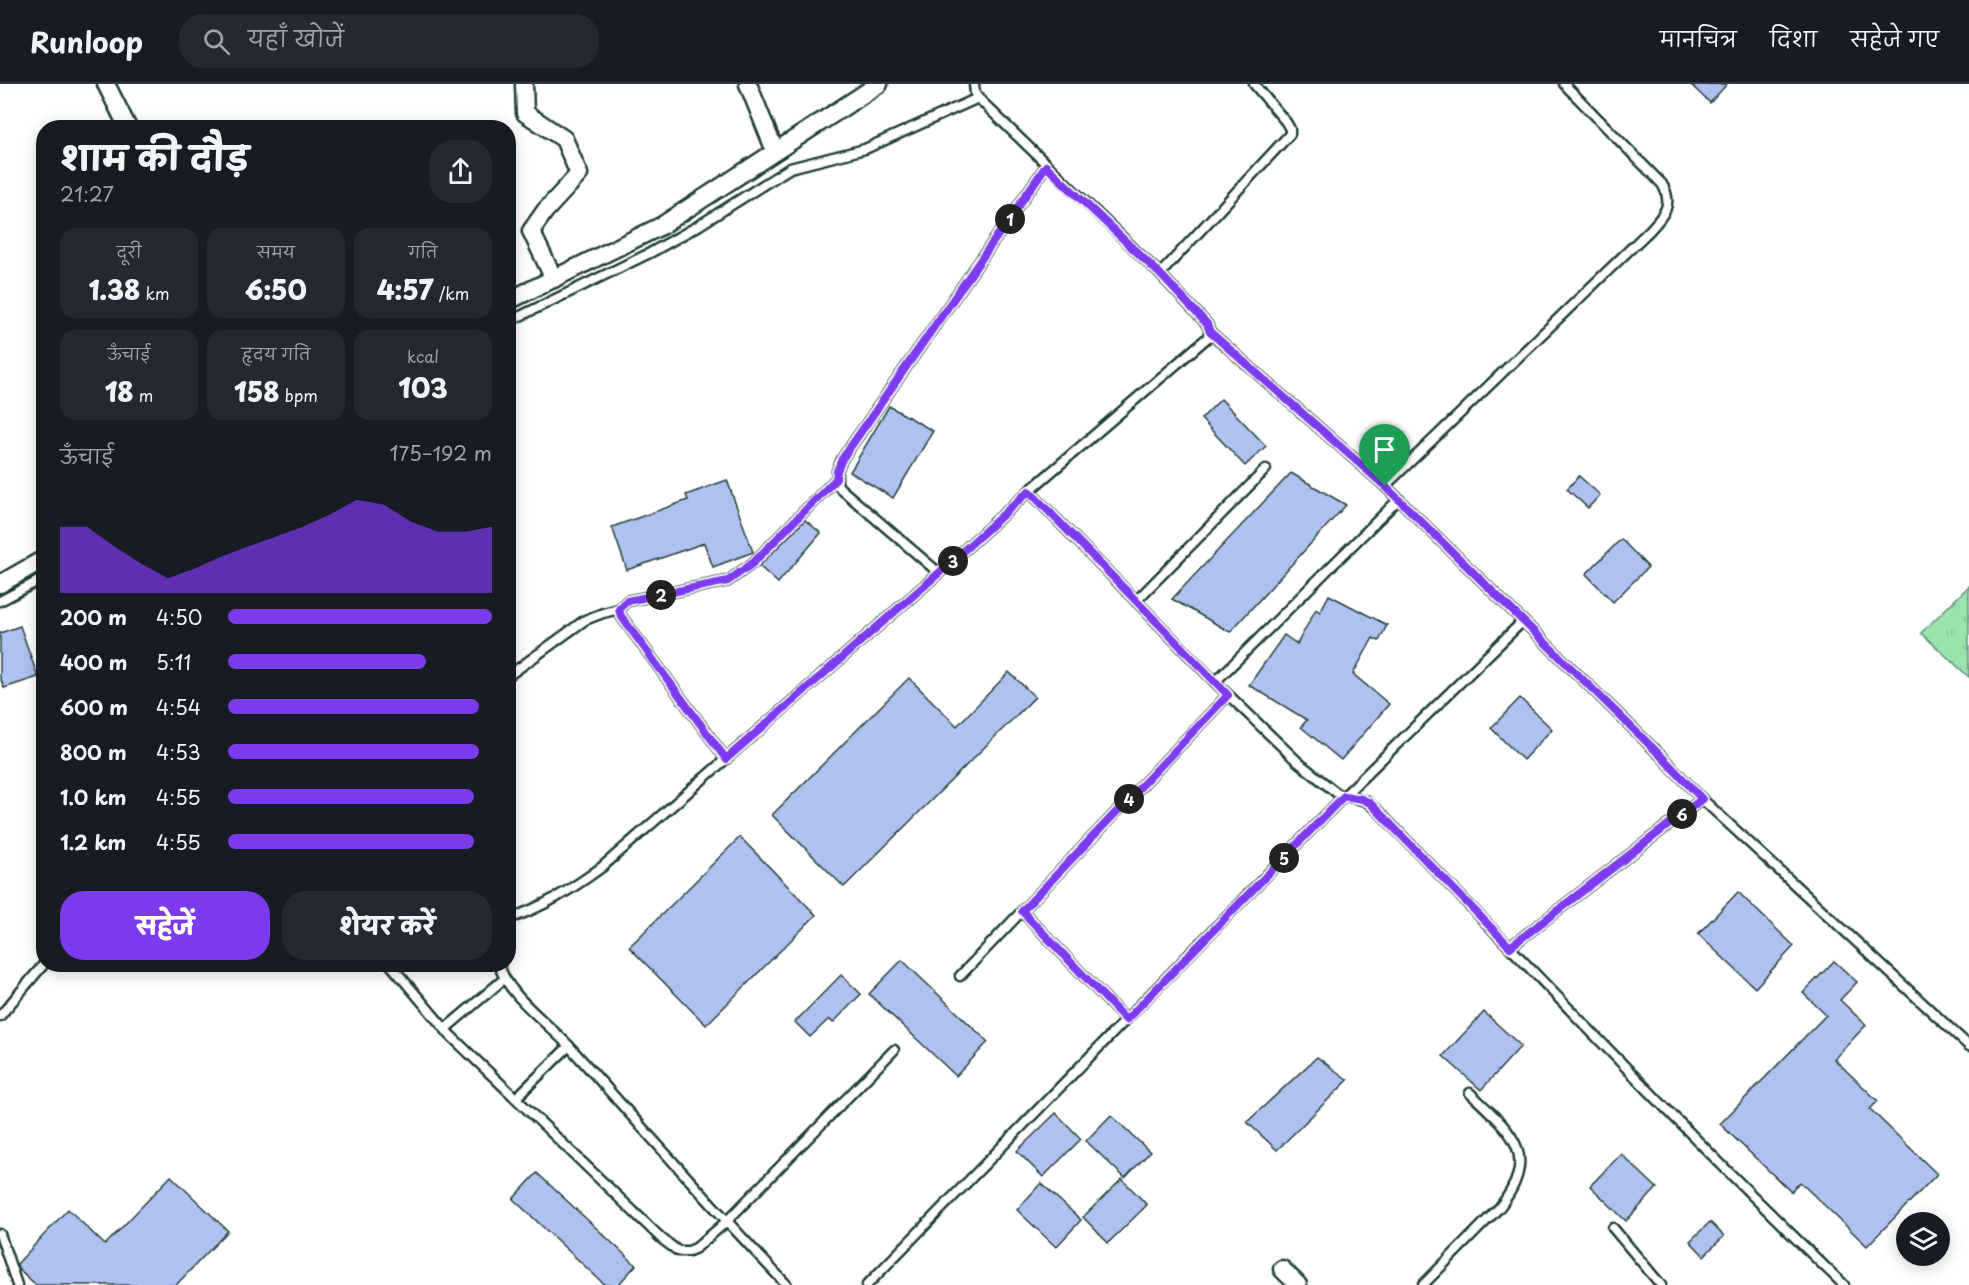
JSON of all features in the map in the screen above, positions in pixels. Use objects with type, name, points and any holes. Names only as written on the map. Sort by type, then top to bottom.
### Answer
[{"type":"street","points":[[106,84],[124,120]]},
{"type":"street","points":[[524,84],[525,113],[564,139],[579,174],[531,231],[554,279]]},
{"type":"street","points":[[748,84],[775,152]]},
{"type":"street","points":[[516,297],[661,226],[879,84]]},
{"type":"street","points":[[0,584],[36,564]]},
{"type":"street","points":[[1282,1269],[1298,1285]]},
{"type":"lane","points":[[974,84],[978,98],[1160,274],[1207,324],[1210,332],[1399,499],[1702,799],[1969,1046]]},
{"type":"lane","points":[[1160,274],[1290,134],[1289,125],[1254,84]]},
{"type":"lane","points":[[1385,486],[1664,214],[1669,202],[1668,193],[1662,184],[1564,84]]},
{"type":"lane","points":[[516,318],[650,253],[698,226],[790,168],[865,149],[978,98]]},
{"type":"lane","points":[[939,573],[841,489],[837,484],[837,471],[842,459],[1046,166]]},
{"type":"lane","points":[[516,916],[535,910],[571,890],[602,867],[939,573],[1029,491],[1203,342],[1210,332]]},
{"type":"lane","points":[[1136,601],[1266,470]]},
{"type":"lane","points":[[516,670],[585,620],[619,609],[627,601],[728,581],[736,577],[753,563],[836,479]]},
{"type":"lane","points":[[1029,491],[1215,682],[1298,762],[1329,789],[1370,803],[1745,1190],[1844,1285]]},
{"type":"lane","points":[[1215,682],[1399,499]]},
{"type":"lane","points":[[0,601],[36,582]]},
{"type":"lane","points":[[619,609],[621,616],[726,759]]},
{"type":"lane","points":[[867,1285],[1344,796],[1523,621]]},
{"type":"lane","points":[[960,976],[1228,695]]},
{"type":"lane","points":[[1510,947],[1702,799]]},
{"type":"lane","points":[[1022,911],[1126,1020]]},
{"type":"lane","points":[[0,1016],[37,972]]},
{"type":"lane","points":[[397,972],[445,1029],[674,1250],[683,1252],[696,1248],[726,1222],[894,1050]]},
{"type":"lane","points":[[501,972],[516,995],[569,1046],[726,1222],[787,1285]]},
{"type":"lane","points":[[445,1029],[504,979]]},
{"type":"lane","points":[[516,1098],[569,1046]]},
{"type":"lane","points":[[1423,1285],[1499,1208],[1510,1195],[1520,1174],[1520,1159],[1512,1137],[1501,1122],[1470,1093]]},
{"type":"lane","points":[[1614,1228],[1660,1285]]},
{"type":"lane","points":[[0,1234],[17,1285]]},
{"type":"green space","points":[[1969,586],[1969,677],[1921,633]]},
{"type":"building","points":[[1690,84],[1727,84],[1710,103]]},
{"type":"building","points":[[1221,399],[1266,446],[1245,466],[1201,419]]},
{"type":"building","points":[[889,406],[933,431],[893,498],[850,472]]},
{"type":"building","points":[[1291,473],[1346,505],[1230,632],[1172,599]]},
{"type":"building","points":[[1579,476],[1600,495],[1588,508],[1567,489]]},
{"type":"building","points":[[727,480],[753,552],[713,567],[704,543],[627,570],[612,527],[688,500],[686,495]]},
{"type":"building","points":[[805,520],[821,533],[778,583],[759,566]]},
{"type":"building","points":[[1621,539],[1648,567],[1613,602],[1586,574]]},
{"type":"building","points":[[1329,595],[1387,625],[1379,641],[1373,638],[1353,674],[1389,704],[1341,760],[1301,727],[1307,720],[1249,685],[1284,635],[1297,644],[1316,609],[1320,612]]},
{"type":"building","points":[[20,626],[36,671],[36,678],[4,688],[0,677],[0,633]]},
{"type":"building","points":[[1009,672],[1035,697],[844,887],[772,815],[909,678],[957,726]]},
{"type":"building","points":[[1520,698],[1552,729],[1523,760],[1491,728]]},
{"type":"building","points":[[740,837],[816,915],[706,1025],[629,947]]},
{"type":"building","points":[[1738,892],[1794,946],[1755,988],[1698,934]]},
{"type":"building","points":[[902,960],[988,1042],[956,1076],[869,994]]},
{"type":"building","points":[[1834,961],[1857,982],[1840,1000],[1866,1025],[1834,1059],[1878,1101],[1870,1109],[1937,1174],[1900,1212],[1896,1212],[1896,1216],[1867,1246],[1800,1182],[1791,1192],[1720,1124],[1826,1015],[1803,993]]},
{"type":"building","points":[[841,975],[861,994],[833,1023],[829,1019],[810,1037],[795,1022]]},
{"type":"building","points":[[1484,1012],[1521,1046],[1481,1090],[1443,1056]]},
{"type":"building","points":[[1317,1057],[1348,1080],[1277,1150],[1247,1122]]},
{"type":"building","points":[[1056,1113],[1081,1139],[1043,1177],[1017,1151]]},
{"type":"building","points":[[1111,1115],[1150,1152],[1125,1178],[1086,1141]]},
{"type":"building","points":[[1621,1154],[1657,1188],[1626,1221],[1590,1186]]},
{"type":"building","points":[[537,1173],[636,1265],[618,1285],[605,1285],[513,1199]]},
{"type":"building","points":[[171,1176],[228,1231],[176,1285],[36,1285],[18,1268],[17,1264],[68,1209],[105,1245]]},
{"type":"building","points":[[1122,1179],[1147,1205],[1108,1243],[1083,1217]]},
{"type":"building","points":[[1041,1183],[1081,1220],[1056,1247],[1017,1210]]},
{"type":"building","points":[[1710,1222],[1724,1236],[1704,1256],[1690,1241]]},
{"type":"route","points":[[1046,166],[1160,274],[1207,324],[1210,332],[1385,486],[1702,799],[1510,947],[1370,803],[1344,796],[1126,1020],[1022,911],[1228,695],[1029,491],[726,759],[619,612],[627,601],[728,581],[736,577],[753,563],[836,479],[842,459],[1046,166]]}]
